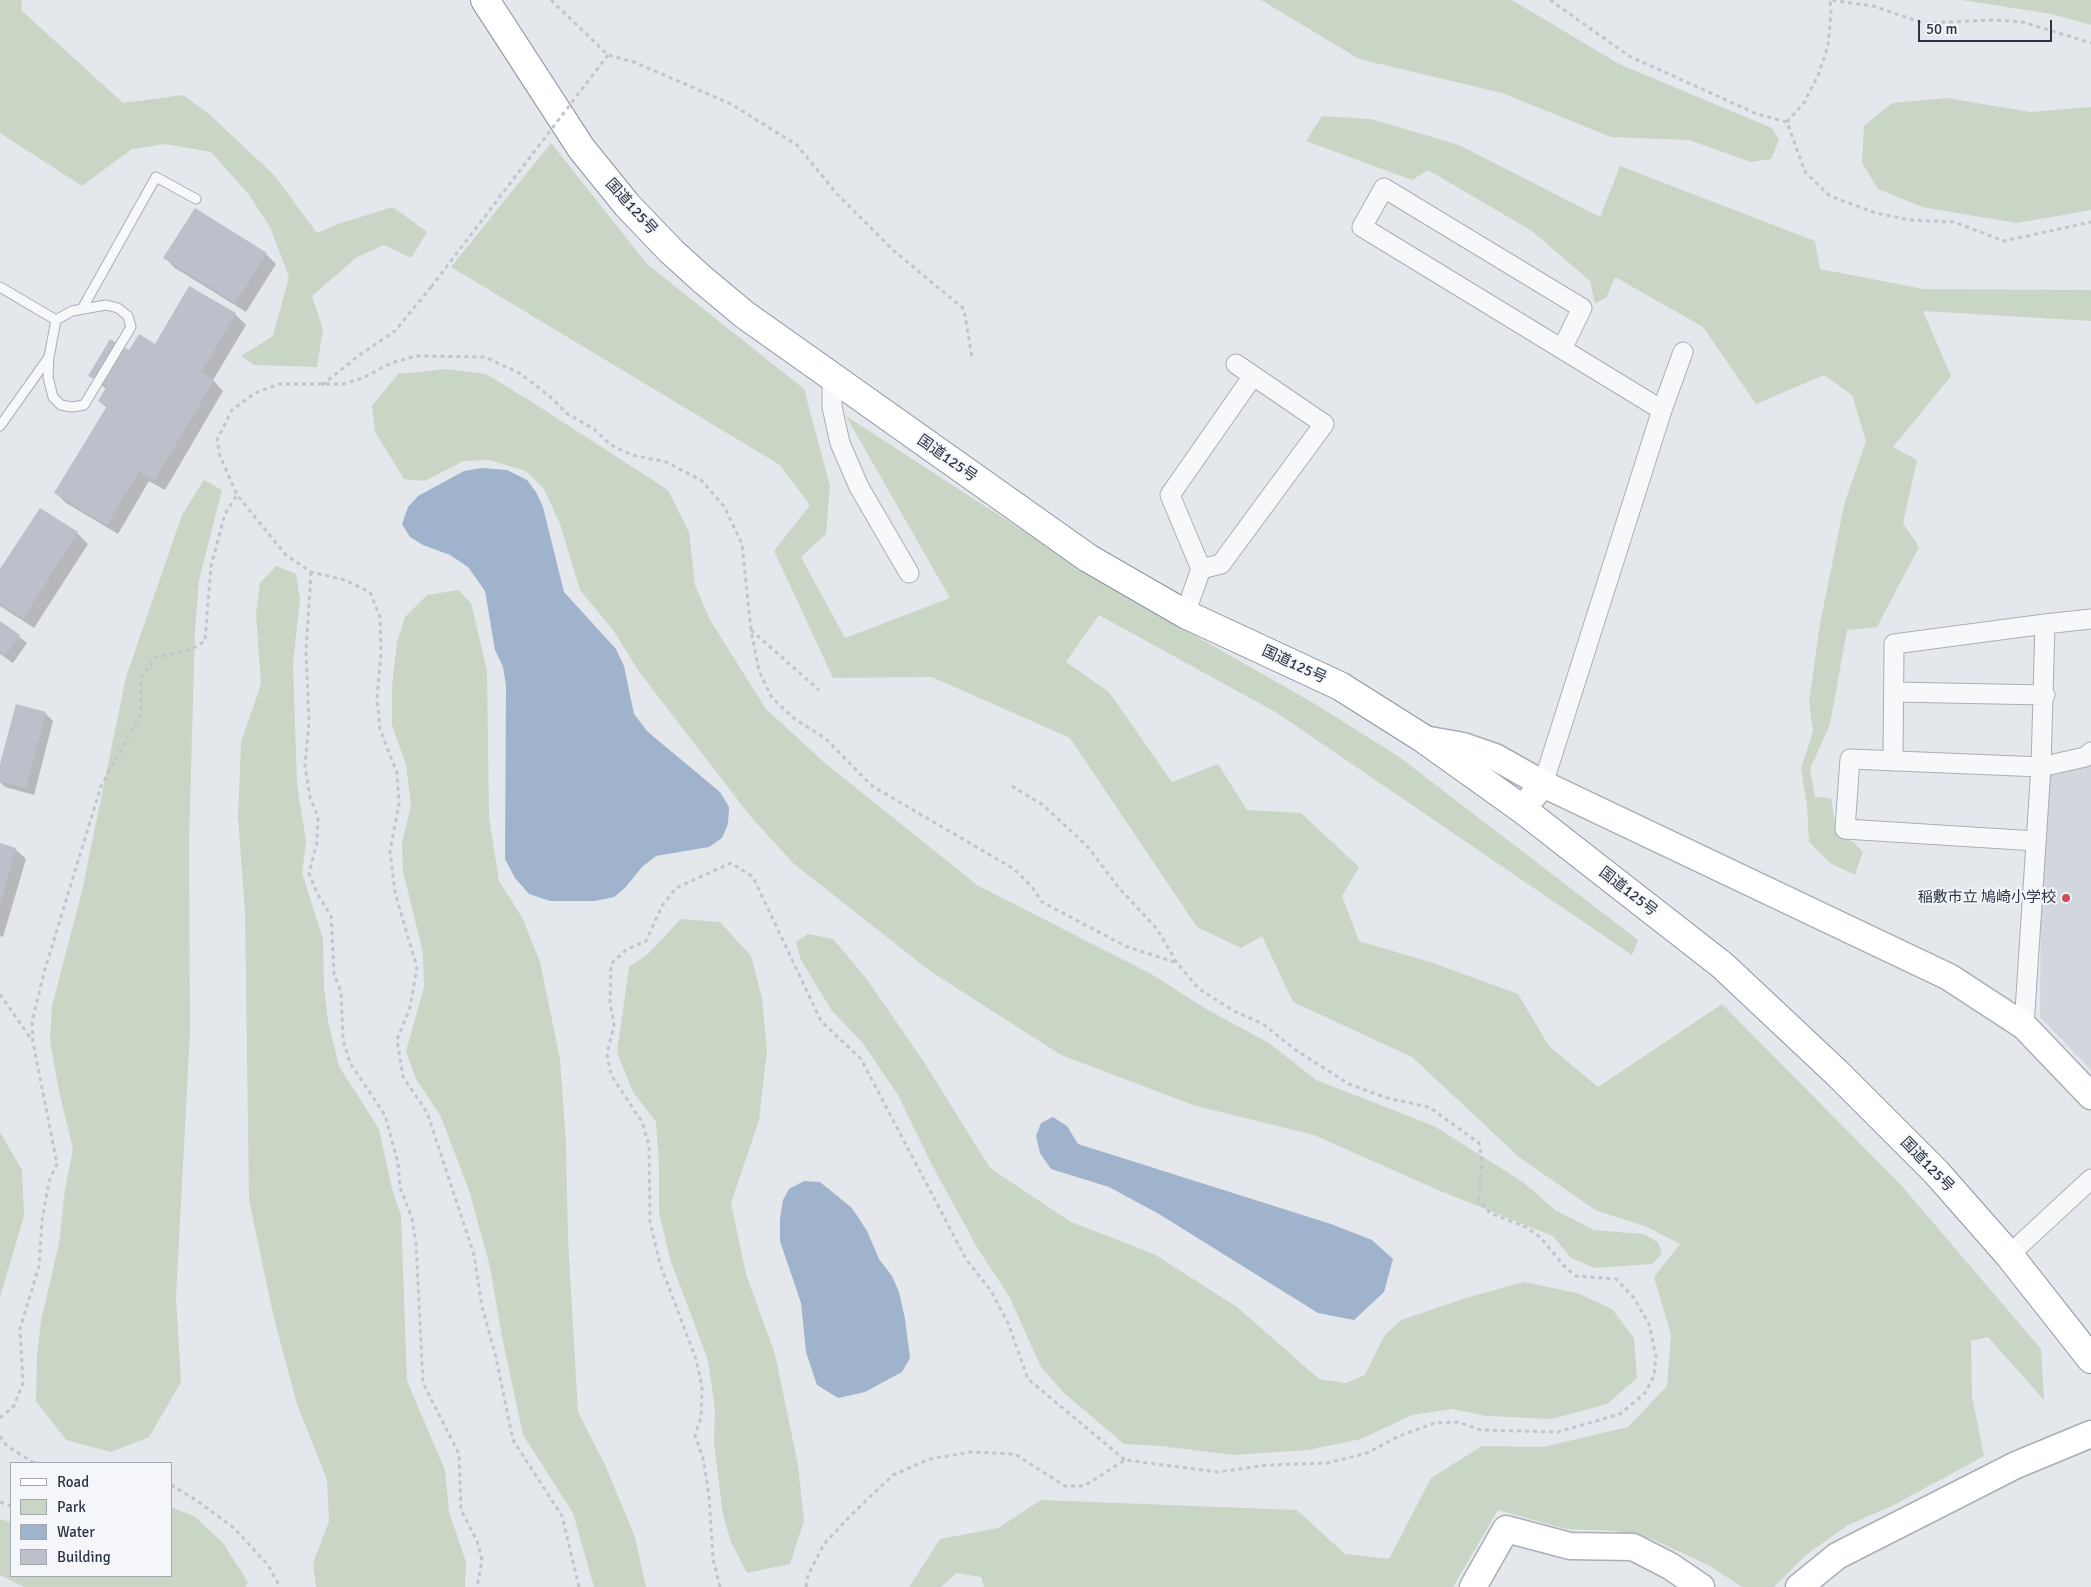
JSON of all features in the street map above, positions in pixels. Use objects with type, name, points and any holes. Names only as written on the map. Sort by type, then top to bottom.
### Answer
[{"type":"highway","name":"国道125号","points":[[485,0],[580,148],[627,205],[671,252],[745,315],[1088,558],[1185,614],[1340,686],[1424,739],[1522,809],[1722,965],[1838,1073],[1922,1158],[2009,1255],[2091,1359]]},
{"type":"street","points":[[1562,349],[1582,308],[1384,188],[1362,227],[1562,349],[1662,410]]},
{"type":"street","points":[[1522,809],[1543,784],[1662,410],[1683,352]]},
{"type":"street","points":[[1201,570],[1221,564],[1324,424],[1236,364]]},
{"type":"street","points":[[1185,614],[1201,570],[1170,496],[1253,376]]},
{"type":"street","points":[[832,377],[832,407],[840,442],[859,487],[909,573]]},
{"type":"street","points":[[1893,762],[1894,644],[2091,619]]},
{"type":"street","points":[[2024,1026],[2045,696],[2045,624]]},
{"type":"street","points":[[1895,692],[2045,696]]},
{"type":"street","points":[[1424,739],[1463,746],[1495,757],[1543,784],[1949,977],[2024,1026],[2091,1096]]},
{"type":"street","points":[[2036,841],[1846,829],[1850,759],[2041,766],[2085,757],[2091,752]]},
{"type":"street","points":[[2009,1255],[2091,1178]]},
{"type":"street","points":[[1799,1587],[1837,1556],[2016,1465],[2091,1434]]},
{"type":"street","points":[[1473,1587],[1506,1529],[1570,1546],[1633,1547],[1670,1566],[1701,1587]]},
{"type":"lane","points":[[82,309],[156,177],[196,199]]},
{"type":"lane","points":[[0,287],[56,320]]},
{"type":"lane","points":[[106,305],[118,308],[128,316],[131,327],[84,405],[72,408],[61,405],[54,397],[48,385],[49,357],[56,320],[72,311],[106,305]]},
{"type":"lane","points":[[0,426],[49,357]]},
{"type":"path","points":[[551,0],[608,55],[634,62],[731,104],[797,145],[837,194],[894,250],[964,309],[972,358]]},
{"type":"path","points":[[1550,0],[1629,56],[1757,114],[1787,122]]},
{"type":"path","points":[[1787,122],[1804,103],[1822,64],[1828,46],[1832,12],[1830,0],[1873,6],[1923,23],[1996,20],[2022,22],[2091,43]]},
{"type":"path","points":[[322,385],[361,354],[396,330],[608,55]]},
{"type":"path","points":[[1787,122],[1805,172],[1830,196],[1876,213],[1910,220],[1954,222],[2004,241],[2091,222]]},
{"type":"path","points":[[579,1587],[562,1516],[513,1440],[496,1353],[482,1307],[474,1255],[427,1112],[403,1077],[397,1040],[410,1007],[417,968],[394,892],[390,851],[399,804],[397,773],[380,729],[377,698],[382,654],[380,617],[370,592],[346,580],[311,572],[286,555],[237,495],[220,456],[217,440],[232,410],[255,393],[279,384],[343,384],[363,378],[391,364],[416,356],[485,357],[521,374],[554,399],[566,413],[594,429],[611,445],[632,455],[666,462],[700,480],[724,506],[742,544],[751,630],[759,670],[772,698],[796,720],[835,747],[872,786],[1014,869],[1032,887],[1042,902],[1125,946],[1177,963]]},
{"type":"path","points":[[0,1418],[14,1406],[23,1383],[20,1330],[39,1266],[49,1180],[57,1164],[33,1042],[32,1022],[45,969],[100,786],[141,713],[141,678],[156,657],[192,649],[205,641],[211,566],[225,514],[237,495]]},
{"type":"path","points":[[311,572],[306,651],[309,721],[305,766],[310,798],[318,816],[317,842],[309,873],[317,893],[331,916],[334,974],[341,992],[343,1039],[350,1063],[385,1116],[398,1163],[400,1188],[412,1218],[416,1243],[423,1383],[459,1454],[461,1510],[477,1541],[482,1560],[477,1587]]},
{"type":"path","points":[[751,630],[819,690]]},
{"type":"path","points":[[720,1587],[713,1559],[709,1495],[703,1458],[696,1435],[701,1417],[702,1387],[696,1359],[660,1264],[650,1222],[649,1145],[642,1122],[611,1075],[607,1054],[614,1024],[610,1002],[611,964],[626,950],[646,941],[662,906],[676,888],[730,862],[753,877],[821,1021],[861,1059],[966,1259],[991,1291],[1008,1323],[1028,1379],[1125,1460],[1218,1472],[1268,1465],[1327,1463],[1367,1453],[1399,1436],[1435,1423],[1458,1422],[1482,1430],[1558,1432],[1620,1414],[1645,1393],[1654,1376],[1656,1356],[1649,1324],[1634,1298],[1616,1279],[1576,1276],[1566,1268],[1540,1237],[1526,1227],[1490,1213],[1479,1200],[1482,1160],[1479,1143],[1429,1107],[1387,1098],[1349,1084],[1294,1049],[1263,1024],[1234,1011],[1199,989],[1177,963],[1157,929],[1119,888],[1086,846],[1043,805],[1010,785]]},
{"type":"path","points":[[0,994],[33,1042]]},
{"type":"path","points":[[0,1436],[7,1446],[32,1462]]},
{"type":"path","points":[[806,1587],[808,1575],[824,1544],[852,1514],[893,1475],[930,1459],[971,1452],[1015,1454],[1064,1486],[1084,1486],[1125,1460]]},
{"type":"path","points":[[172,1486],[196,1500],[234,1528],[268,1564],[280,1587]]},
{"type":"shaded area","name":"稲敷市立 鳩崎小学校","points":[[2091,765],[2091,1070],[2040,1017],[2042,778]]},
{"type":"green space","points":[[0,0],[22,0],[21,10],[123,103],[183,95],[210,115],[274,175],[317,233],[341,223],[393,207],[427,232],[411,258],[384,245],[357,257],[312,296],[323,329],[317,367],[254,365],[241,356],[273,336],[289,277],[270,227],[249,195],[211,152],[166,144],[132,149],[82,186],[0,133]]},
{"type":"green space","points":[[1261,0],[1512,0],[1619,64],[1772,128],[1779,140],[1771,159],[1751,162],[1689,140],[1611,137],[1502,93],[1359,59]]},
{"type":"green space","points":[[1962,0],[2091,0],[2091,25],[2052,14]]},
{"type":"green space","points":[[1947,98],[2031,112],[2091,107],[2091,210],[2017,223],[1922,207],[1878,189],[1862,163],[1864,126],[1892,103]]},
{"type":"green space","points":[[1322,116],[1371,119],[1459,145],[1600,217],[1620,166],[1815,241],[1820,269],[1924,289],[2091,290],[2091,321],[1923,311],[1951,376],[1893,447],[1917,460],[1903,523],[1919,547],[1877,627],[1847,630],[1830,724],[1810,769],[1815,797],[1831,798],[1837,835],[1852,841],[1863,852],[1855,875],[1830,863],[1809,842],[1807,805],[1801,769],[1813,731],[1809,702],[1820,624],[1844,505],[1866,441],[1852,395],[1824,375],[1756,404],[1703,327],[1615,277],[1606,298],[1595,303],[1590,281],[1532,231],[1428,170],[1412,180],[1306,141]]},
{"type":"green space","points":[[551,143],[647,264],[804,389],[830,486],[826,534],[801,557],[845,638],[950,598],[846,416],[1108,586],[1315,704],[1398,756],[1638,940],[1632,955],[1277,713],[1099,615],[1066,662],[1109,692],[1172,782],[1218,764],[1247,810],[1301,813],[1359,867],[1342,896],[1359,941],[1433,963],[1518,994],[1549,1046],[1598,1087],[1722,1004],[1901,1185],[2041,1349],[2044,1400],[1988,1337],[1971,1341],[1972,1396],[1984,1456],[1894,1505],[1848,1525],[1806,1555],[1774,1587],[1742,1587],[1710,1566],[1652,1539],[1615,1531],[1566,1529],[1498,1510],[1453,1587],[984,1587],[981,1577],[957,1573],[941,1587],[909,1587],[940,1539],[998,1528],[1041,1500],[1297,1510],[1345,1554],[1389,1559],[1431,1478],[1482,1446],[1543,1447],[1628,1427],[1667,1386],[1671,1335],[1654,1277],[1680,1244],[1647,1227],[1595,1210],[1519,1157],[1412,1057],[1293,1002],[1262,936],[1241,948],[1197,927],[1070,738],[932,677],[833,678],[774,551],[810,505],[780,465],[451,267]]},
{"type":"green space","points":[[447,369],[486,374],[668,490],[689,532],[695,585],[710,620],[766,709],[825,763],[977,885],[1153,975],[1206,1009],[1269,1043],[1316,1080],[1434,1126],[1523,1182],[1555,1210],[1594,1230],[1644,1234],[1658,1242],[1662,1254],[1652,1264],[1595,1268],[1571,1258],[1553,1236],[1438,1190],[1314,1135],[1196,1106],[1061,1055],[930,971],[794,864],[751,817],[640,673],[613,630],[580,590],[560,524],[544,489],[526,471],[489,460],[463,461],[425,481],[404,479],[375,432],[372,406],[398,374]]},
{"type":"green space","points":[[204,480],[222,490],[199,580],[195,629],[189,843],[190,1033],[176,1297],[181,1382],[149,1437],[111,1452],[66,1440],[36,1401],[37,1354],[41,1321],[59,1243],[65,1189],[73,1149],[59,1091],[50,1041],[52,1006],[82,891],[126,677],[182,515]]},
{"type":"green space","points":[[276,566],[296,574],[300,599],[293,664],[297,783],[306,842],[302,873],[323,939],[324,987],[328,1021],[339,1066],[379,1129],[392,1189],[401,1215],[407,1381],[445,1470],[449,1512],[466,1562],[465,1587],[316,1587],[313,1563],[329,1521],[327,1480],[297,1404],[273,1314],[249,1200],[245,912],[238,817],[241,742],[261,684],[256,614],[260,583]]},
{"type":"green space","points":[[458,590],[471,603],[487,670],[489,817],[499,881],[522,917],[540,962],[560,1059],[566,1144],[568,1239],[578,1412],[605,1465],[635,1537],[646,1587],[594,1587],[573,1513],[523,1435],[502,1337],[490,1267],[469,1190],[440,1115],[416,1079],[406,1051],[424,987],[423,953],[403,871],[402,843],[411,805],[406,765],[392,725],[392,687],[397,642],[405,617],[427,595]]},
{"type":"green space","points":[[681,919],[720,922],[751,956],[762,998],[767,1050],[759,1120],[731,1203],[746,1274],[775,1354],[798,1465],[804,1521],[790,1564],[747,1573],[731,1542],[723,1515],[714,1443],[715,1409],[708,1360],[670,1259],[659,1212],[659,1164],[656,1122],[633,1092],[617,1052],[629,967],[648,954]]},
{"type":"green space","points":[[808,934],[833,939],[866,978],[922,1059],[990,1168],[1071,1222],[1154,1254],[1237,1307],[1319,1379],[1346,1383],[1365,1375],[1384,1336],[1401,1320],[1466,1298],[1524,1282],[1577,1293],[1612,1309],[1634,1338],[1637,1378],[1607,1404],[1551,1419],[1487,1416],[1452,1409],[1412,1415],[1361,1439],[1308,1450],[1233,1455],[1160,1446],[1124,1444],[1064,1393],[1041,1367],[1009,1296],[978,1249],[931,1163],[898,1095],[862,1042],[832,1011],[801,960],[796,942]]},
{"type":"green space","points":[[0,1132],[22,1170],[24,1216],[0,1297]]},
{"type":"green space","points":[[172,1507],[194,1516],[223,1543],[248,1582],[245,1587],[24,1587],[0,1575],[0,1519],[10,1522],[10,1577],[172,1577]]},
{"type":"water","points":[[482,468],[507,470],[527,480],[536,492],[543,507],[564,592],[616,649],[624,666],[634,714],[648,732],[720,792],[729,807],[728,824],[722,838],[709,847],[656,856],[642,867],[625,888],[614,897],[595,901],[550,901],[529,894],[515,878],[505,859],[506,686],[503,667],[495,650],[485,591],[468,567],[450,555],[423,545],[410,537],[402,524],[408,507],[418,496],[464,471]]},
{"type":"water","points":[[1053,1117],[1067,1126],[1078,1144],[1331,1224],[1372,1240],[1393,1259],[1384,1292],[1354,1320],[1318,1313],[1159,1214],[1109,1187],[1051,1169],[1040,1153],[1036,1136],[1041,1123]]},
{"type":"water","points":[[804,1181],[820,1182],[852,1208],[867,1231],[879,1259],[892,1276],[899,1292],[905,1319],[910,1358],[902,1372],[865,1392],[838,1398],[817,1385],[806,1352],[801,1303],[780,1241],[780,1219],[783,1200],[789,1189]]},
{"type":"building","points":[[195,208],[267,253],[235,303],[163,258]]},
{"type":"building","points":[[189,286],[236,313],[201,372],[214,380],[154,481],[139,471],[107,525],[54,493],[107,406],[98,401],[107,386],[88,376],[110,339],[129,350],[139,334],[155,344]]},
{"type":"building","points":[[40,508],[78,532],[23,618],[0,604],[0,569]]},
{"type":"building","points":[[0,621],[20,635],[5,656],[0,653]]},
{"type":"building","points":[[16,704],[46,712],[26,788],[0,781],[0,764]]},
{"type":"building","points":[[0,843],[16,848],[1,902],[0,901]]},
{"type":"place","name":"稲敷市立 鳩崎小学校","points":[[2066,898]]}]
